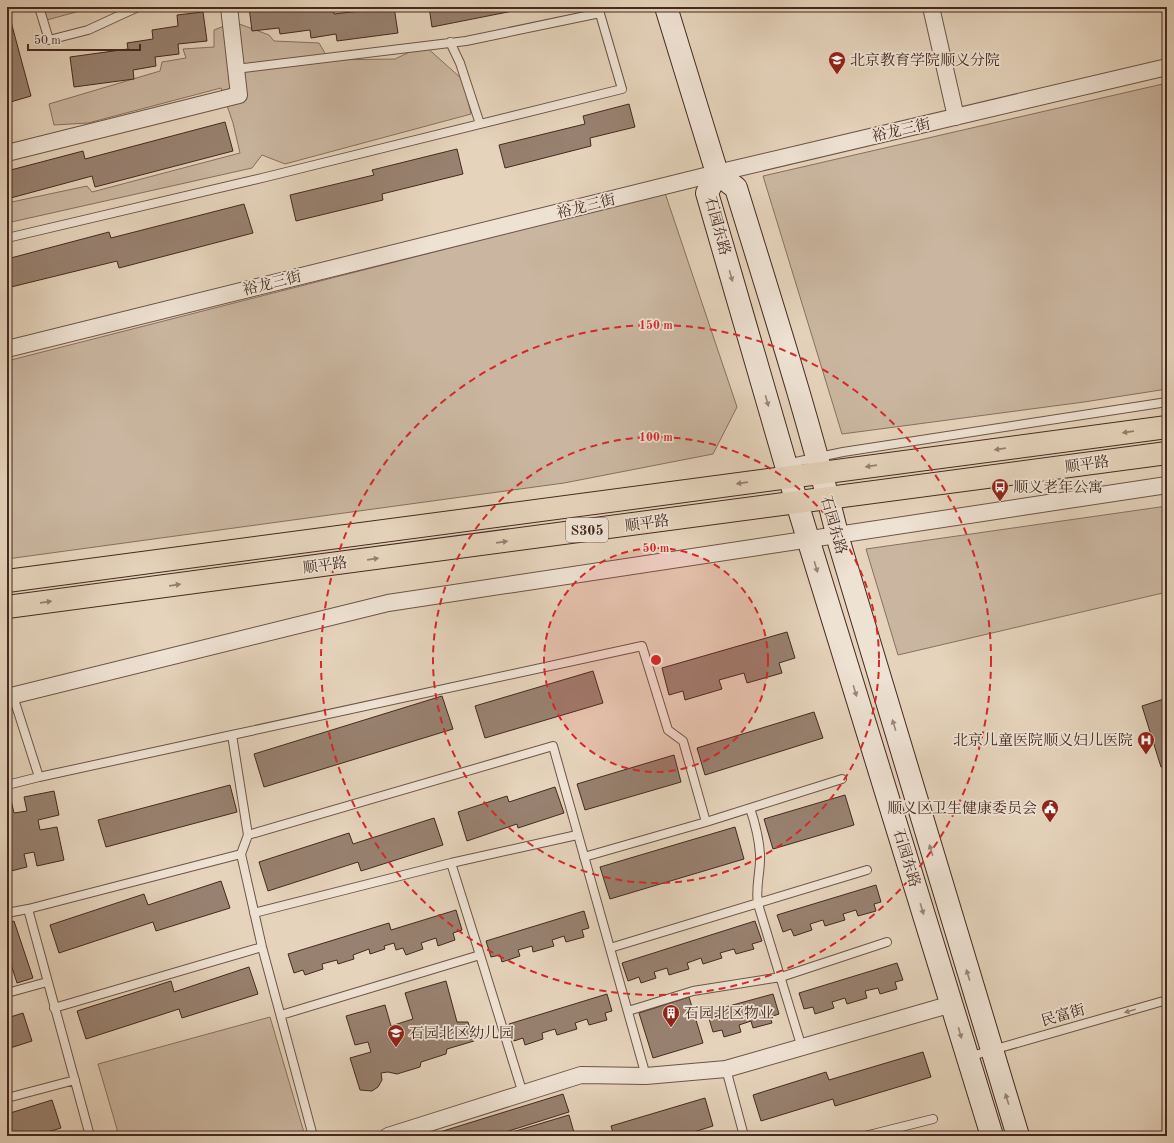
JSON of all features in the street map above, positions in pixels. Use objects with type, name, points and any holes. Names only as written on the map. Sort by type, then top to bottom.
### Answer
[{"type":"main road","points":[[666,7],[717,173]]},
{"type":"main road","name":"石园东路","points":[[992,1136],[787,471],[707,193],[717,173],[736,188],[819,465],[826,499],[837,536],[991,1051],[1018,1136]]},
{"type":"main road","name":"顺平路","points":[[7,581],[787,471],[819,465],[1167,426]]},
{"type":"main road","name":"顺平路","points":[[7,607],[1167,453]]},
{"type":"street","points":[[7,153],[239,95],[230,7]]},
{"type":"street","points":[[931,7],[956,117]]},
{"type":"street","name":"裕龙三街","points":[[7,349],[717,173],[1167,67]]},
{"type":"street","points":[[10,696],[388,603],[1167,485]]},
{"type":"street","points":[[388,1136],[581,1075],[646,1076],[726,1069],[952,1004]]},
{"type":"lane","points":[[39,7],[49,40],[88,30],[138,7]]},
{"type":"lane","points":[[7,238],[266,177],[622,88],[599,10],[466,41],[236,69]]},
{"type":"lane","points":[[450,42],[460,63],[480,124]]},
{"type":"lane","points":[[819,465],[1167,402]]},
{"type":"lane","points":[[7,785],[642,646],[668,730],[683,740],[706,822]]},
{"type":"lane","points":[[10,696],[39,777]]},
{"type":"lane","points":[[232,735],[248,835],[241,854],[262,947],[313,1136]]},
{"type":"lane","points":[[248,835],[553,746],[646,1076]]},
{"type":"lane","points":[[584,857],[706,822],[842,779]]},
{"type":"lane","points":[[750,808],[756,827],[760,855],[756,894],[758,904],[802,1048]]},
{"type":"lane","points":[[254,913],[451,863],[577,835]]},
{"type":"lane","points":[[7,913],[28,909],[241,854]]},
{"type":"lane","points":[[451,863],[523,1094]]},
{"type":"lane","points":[[610,948],[867,870]]},
{"type":"lane","points":[[28,909],[90,1136]]},
{"type":"lane","points":[[628,1011],[693,991],[781,977],[887,942]]},
{"type":"lane","points":[[54,1008],[262,947]]},
{"type":"lane","points":[[281,1015],[480,955]]},
{"type":"lane","points":[[7,993],[47,982]]},
{"type":"lane","name":"民富街","points":[[967,1058],[1167,1000]]},
{"type":"lane","points":[[726,1069],[744,1136]]},
{"type":"lane","points":[[7,1098],[74,1080]]},
{"type":"lane","points":[[865,1136],[933,1118]]},
{"type":"shaded area","points":[[44,7],[94,7],[47,20]]},
{"type":"shaded area","points":[[234,22],[269,35],[274,41],[319,43],[329,60],[395,59],[424,45],[463,80],[471,114],[285,164],[262,155],[252,168],[7,223],[7,203],[87,186],[92,192],[240,153],[233,123],[221,88],[88,123],[54,125],[49,104],[160,71],[162,62],[186,58],[183,49],[214,47],[214,30]]},
{"type":"shaded area","points":[[1167,83],[1167,389],[1084,402],[842,434],[763,176]]},
{"type":"shaded area","points":[[665,193],[737,407],[713,454],[564,483],[7,559],[7,361]]},
{"type":"shaded area","points":[[1167,506],[1167,592],[898,655],[866,549]]},
{"type":"shaded area","points":[[270,1017],[305,1136],[119,1136],[98,1064]]},
{"type":"building","points":[[7,7],[31,96],[7,103]]},
{"type":"building","points":[[249,7],[308,7],[309,10],[333,7],[334,14],[394,7],[398,33],[337,41],[336,34],[311,38],[310,30],[280,34],[279,28],[252,31]]},
{"type":"building","points":[[429,7],[513,7],[513,11],[432,27]]},
{"type":"building","points":[[203,12],[207,41],[178,44],[179,54],[155,57],[156,66],[133,70],[134,79],[74,87],[70,57],[128,49],[127,43],[153,39],[152,30],[178,26],[177,15]]},
{"type":"building","points":[[629,104],[635,127],[590,138],[591,146],[505,168],[499,145],[585,124],[583,116]]},
{"type":"building","points":[[225,122],[233,151],[95,187],[92,176],[7,199],[7,171],[83,151],[85,159]]},
{"type":"building","points":[[457,149],[463,174],[382,194],[383,200],[296,221],[290,195],[374,175],[372,170]]},
{"type":"building","points":[[244,204],[253,233],[119,268],[117,261],[11,287],[7,269],[7,259],[109,232],[111,238]]},
{"type":"building","points":[[787,632],[795,658],[779,663],[782,673],[747,683],[744,673],[719,680],[722,689],[685,700],[683,691],[669,695],[662,668]]},
{"type":"building","points":[[593,671],[603,703],[485,738],[475,706]]},
{"type":"building","points":[[442,696],[453,729],[264,787],[254,754]]},
{"type":"building","points":[[1167,698],[1167,765],[1161,767],[1142,706]]},
{"type":"building","points":[[814,712],[823,738],[705,775],[697,748]]},
{"type":"building","points":[[674,755],[681,782],[585,810],[577,784]]},
{"type":"building","points":[[230,785],[237,812],[106,847],[98,820]]},
{"type":"building","points":[[555,787],[564,813],[518,828],[517,824],[467,841],[458,812],[507,796],[509,802]]},
{"type":"building","points":[[54,791],[59,815],[38,820],[40,830],[57,827],[64,860],[37,866],[34,852],[24,854],[27,867],[7,872],[7,801],[11,800],[14,813],[27,811],[24,797]]},
{"type":"building","points":[[845,795],[854,825],[773,849],[764,819]]},
{"type":"building","points":[[434,818],[443,845],[361,871],[358,862],[268,891],[259,862],[349,833],[353,844]]},
{"type":"building","points":[[735,827],[744,859],[610,899],[600,867]]},
{"type":"building","points":[[221,881],[230,908],[156,931],[153,922],[59,953],[50,925],[144,894],[148,905]]},
{"type":"building","points":[[876,885],[881,902],[874,904],[876,911],[858,916],[856,910],[843,914],[845,920],[825,926],[823,920],[810,924],[812,930],[794,936],[791,929],[783,932],[777,915]]},
{"type":"building","points":[[456,910],[462,930],[453,933],[455,940],[438,946],[436,938],[421,943],[423,949],[406,955],[403,948],[396,950],[394,943],[384,946],[385,949],[370,954],[369,949],[353,955],[354,959],[338,964],[337,960],[322,964],[323,969],[305,975],[303,970],[294,973],[288,954],[389,923],[391,930]]},
{"type":"building","points":[[584,911],[589,928],[582,930],[584,937],[566,942],[564,936],[552,940],[554,946],[533,952],[532,946],[518,950],[520,956],[502,962],[500,955],[491,957],[486,941]]},
{"type":"building","points":[[14,921],[33,978],[17,983],[7,952],[7,924]]},
{"type":"building","points":[[755,921],[762,941],[752,944],[754,949],[736,954],[734,949],[720,953],[722,958],[703,964],[701,958],[687,963],[689,969],[669,975],[667,968],[654,972],[656,978],[641,983],[639,977],[628,981],[622,963]]},
{"type":"building","points":[[897,963],[903,980],[895,982],[897,989],[880,994],[878,988],[865,991],[867,998],[847,1004],[845,998],[832,1002],[834,1008],[815,1014],[813,1007],[804,1009],[799,993]]},
{"type":"building","points":[[249,967],[258,994],[182,1018],[179,1009],[86,1039],[77,1011],[171,981],[174,992]]},
{"type":"building","points":[[446,981],[457,1022],[468,1022],[474,1041],[447,1049],[446,1054],[421,1062],[420,1067],[397,1074],[388,1072],[381,1073],[382,1080],[378,1087],[372,1091],[360,1090],[350,1058],[371,1052],[368,1042],[355,1045],[346,1016],[385,1005],[391,1026],[413,1019],[405,993]]},
{"type":"building","points":[[607,994],[612,1011],[605,1013],[607,1020],[589,1025],[587,1019],[575,1023],[577,1029],[557,1035],[555,1029],[542,1033],[543,1039],[525,1045],[523,1038],[514,1041],[509,1024]]},
{"type":"building","points":[[773,994],[779,1014],[770,1017],[772,1023],[753,1028],[751,1021],[739,1025],[741,1032],[724,1037],[722,1030],[713,1032],[707,1012]]},
{"type":"building","name":"石园北区物业","points":[[689,997],[703,1043],[653,1058],[639,1013]]},
{"type":"building","points":[[23,1013],[32,1041],[7,1049],[7,1018]]},
{"type":"building","points":[[923,1052],[931,1077],[835,1106],[833,1099],[761,1121],[753,1095],[826,1072],[829,1080]]},
{"type":"building","points":[[563,1094],[569,1112],[496,1135],[495,1131],[480,1136],[430,1135]]},
{"type":"building","points":[[705,1098],[713,1126],[681,1136],[614,1136],[611,1126]]},
{"type":"building","points":[[52,1100],[61,1128],[35,1136],[7,1136],[7,1114]]},
{"type":"building","points":[[569,1115],[575,1136],[499,1136]]},
{"type":"place","name":"北京教育学院顺义分院","points":[[837,75]]},
{"type":"place","name":"顺义老年公寓","points":[[1000,502]]},
{"type":"place","name":"北京儿童医院顺义妇儿医院","points":[[1146,755]]},
{"type":"place","name":"顺义区卫生健康委员会","points":[[1050,823]]},
{"type":"place","name":"石园北区物业","points":[[671,1028]]},
{"type":"place","name":"石园北区幼儿园","points":[[396,1048]]}]
